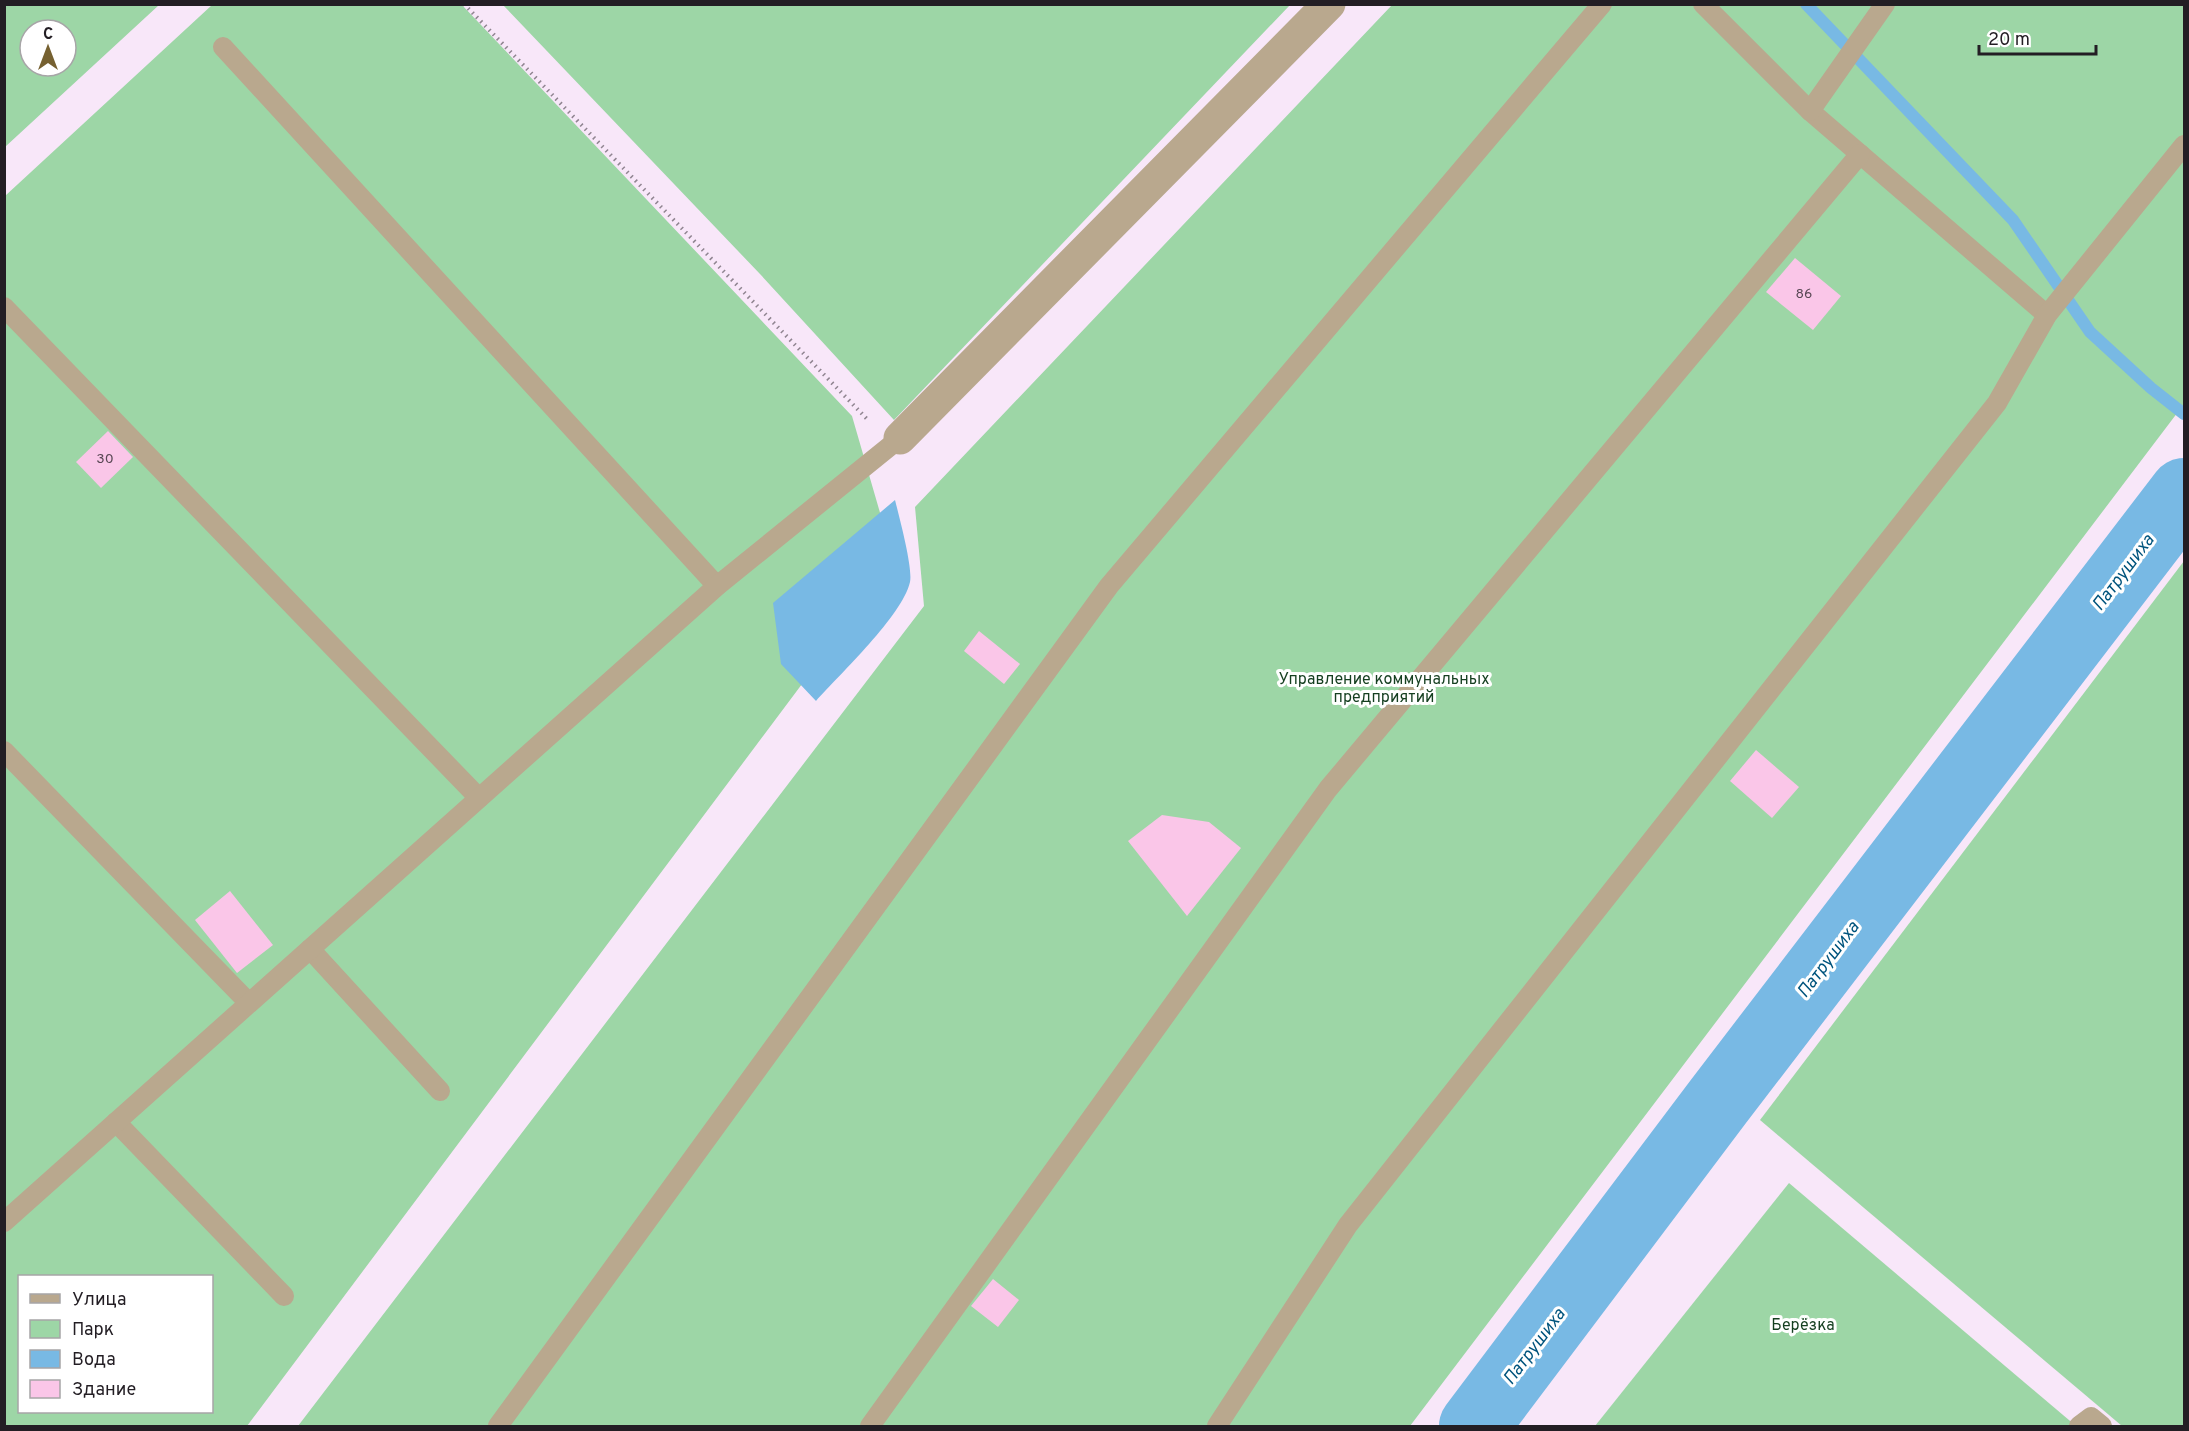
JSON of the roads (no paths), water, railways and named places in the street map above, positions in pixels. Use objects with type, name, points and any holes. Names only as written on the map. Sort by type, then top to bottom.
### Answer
[{"type":"street","points":[[900,438],[1329,4]]},
{"type":"lane","points":[[498,1426],[1109,586],[1602,4]]},
{"type":"lane","points":[[1703,4],[1810,111],[2047,315]]},
{"type":"lane","points":[[1810,111],[1885,4]]},
{"type":"lane","points":[[223,47],[717,586]]},
{"type":"lane","points":[[1217,1426],[1348,1225],[1997,403],[2047,315],[2184,145]]},
{"type":"lane","points":[[870,1426],[1328,789],[1860,154]]},
{"type":"lane","points":[[4,307],[479,798]]},
{"type":"lane","points":[[6,1217],[116,1122],[717,586],[900,438]]},
{"type":"lane","points":[[4,751],[249,1003]]},
{"type":"lane","points":[[310,949],[440,1091]]},
{"type":"lane","points":[[116,1122],[284,1296]]},
{"type":"lane","points":[[2079,1426],[2091,1417],[2102,1426]]},
{"type":"water","points":[[895,500],[910,575],[905,596],[883,627],[816,701],[781,664],[773,603]]},
{"type":"waterway","points":[[1806,4],[2013,220],[2090,332],[2151,388],[2184,414]]},
{"type":"waterway","name":"Патрушиха","points":[[1474,1426],[1718,1102],[2184,493]]},
{"type":"park label","name":"Управление коммунальных предприятий","points":[[1384,689]]},
{"type":"park label","name":"Берёзка","points":[[1803,1326]]}]
